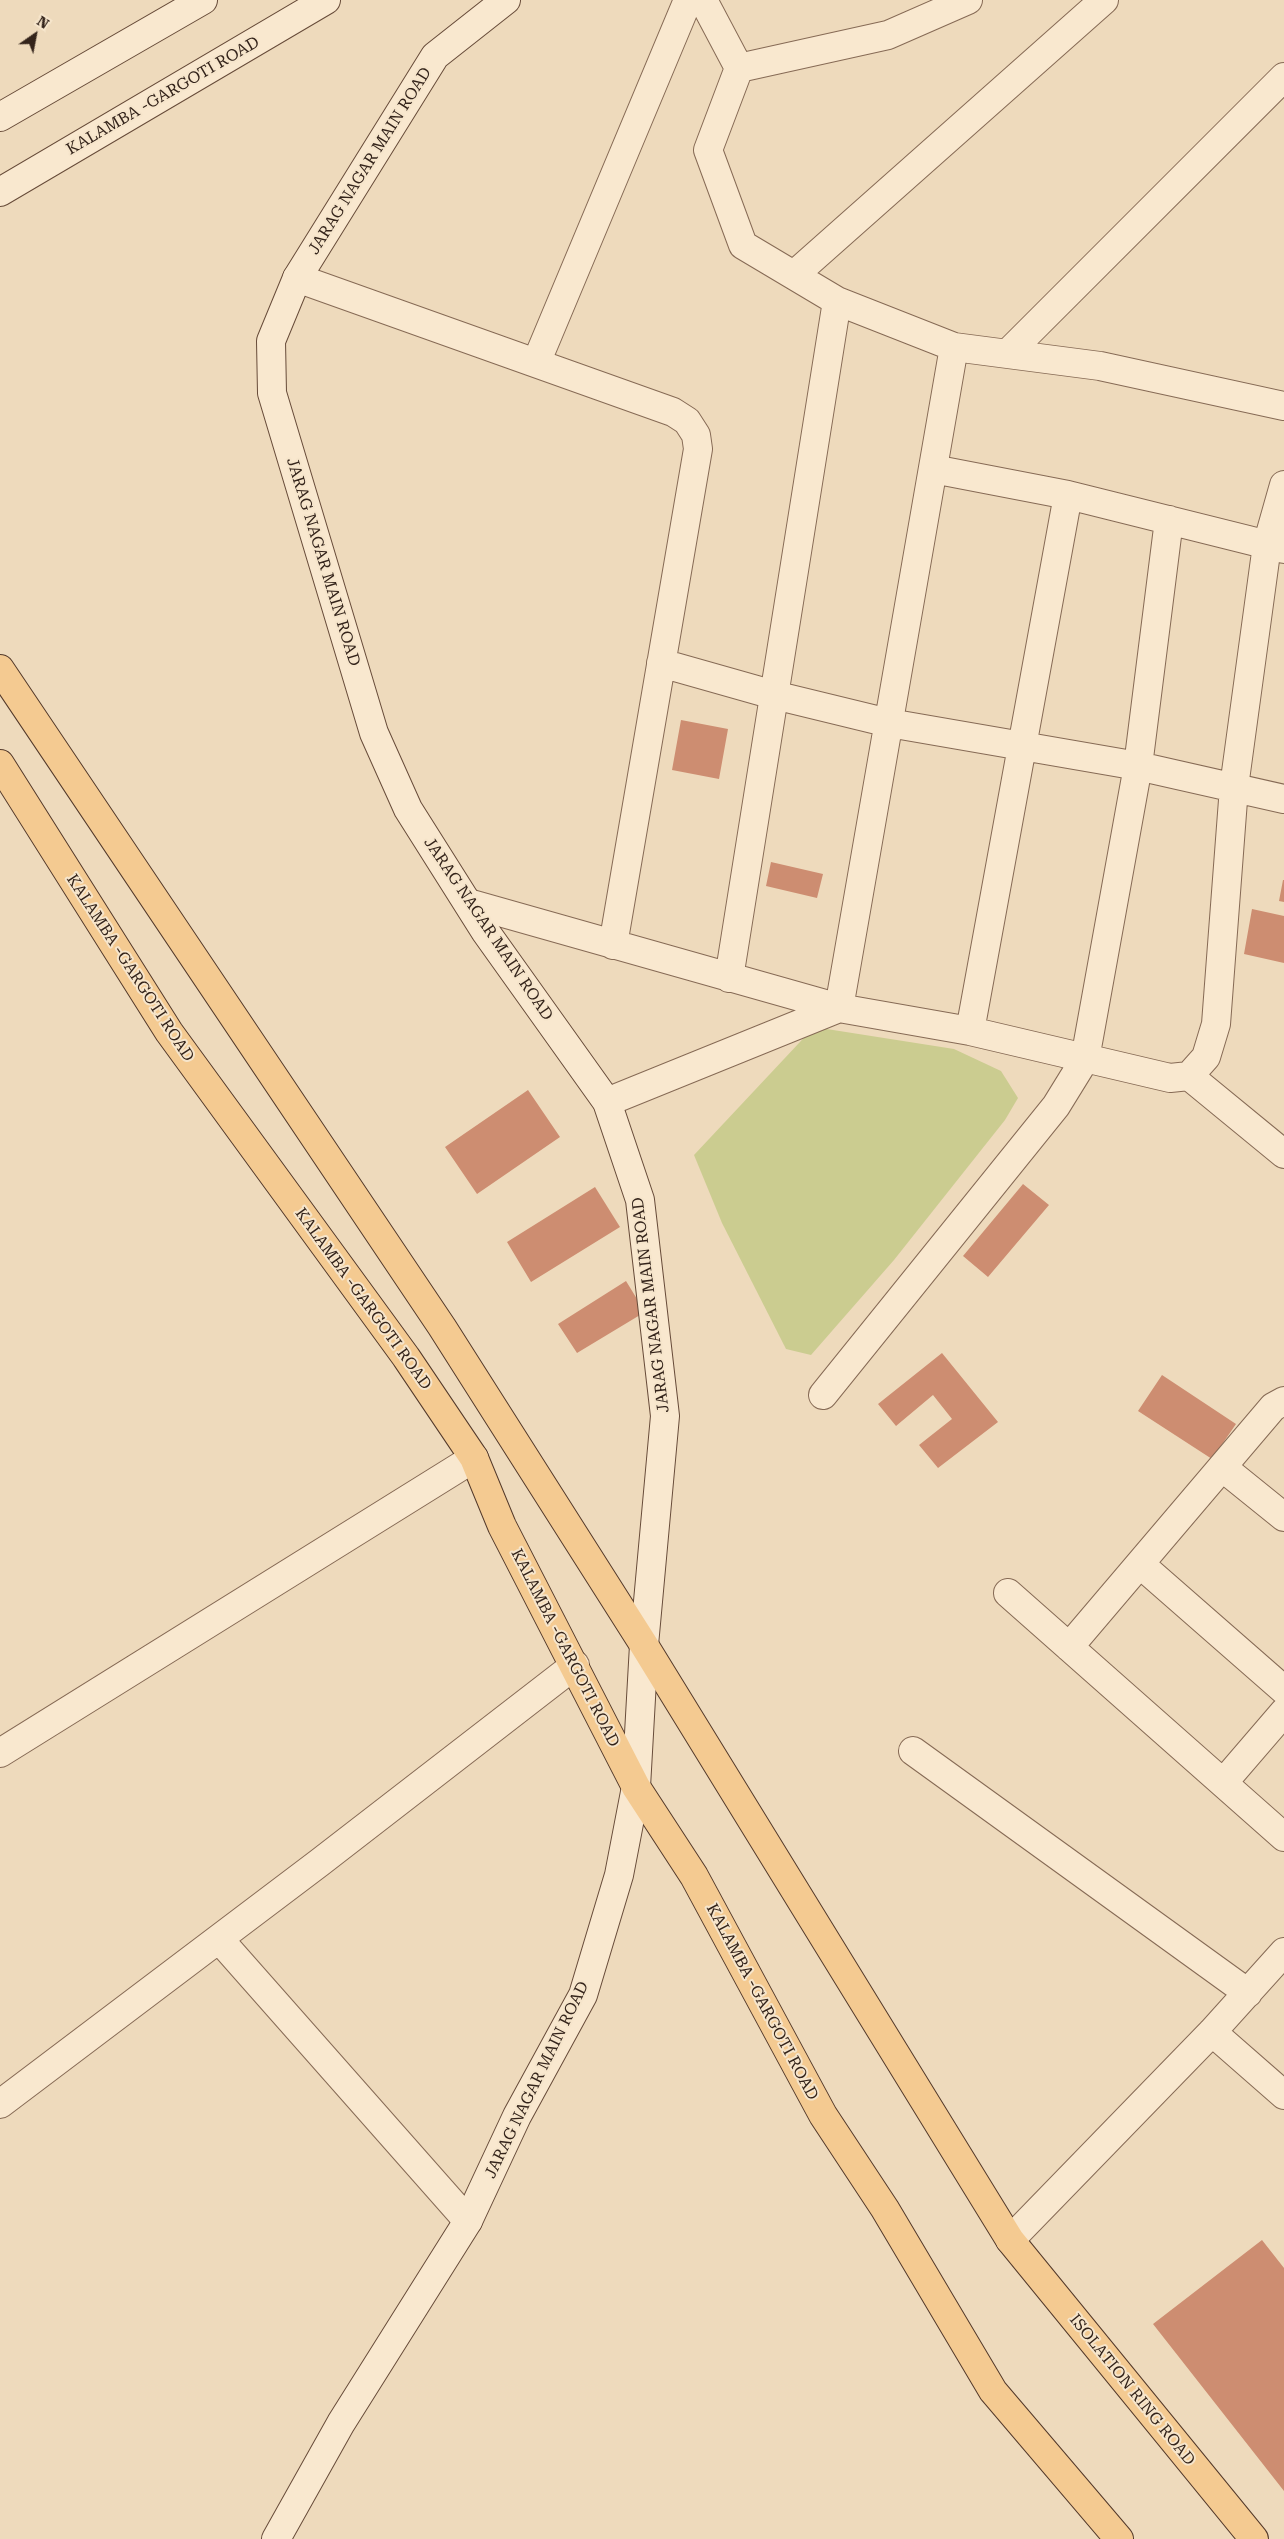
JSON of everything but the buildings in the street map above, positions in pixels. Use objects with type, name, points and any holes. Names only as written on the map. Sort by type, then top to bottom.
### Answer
[{"type":"main road","name":"ISOLATION RING ROAD","points":[[0,669],[442,1327],[644,1645],[1010,2240],[1254,2539]]},
{"type":"main road","name":"KALAMBA -GARGOTI ROAD","points":[[0,764],[169,1032],[406,1356],[474,1458],[502,1526],[636,1786],[694,1876],[823,2115],[885,2210],[993,2391],[1119,2539]]},
{"type":"street","points":[[0,117],[203,0]]},
{"type":"street","name":"KALAMBA -GARGOTI ROAD","points":[[0,192],[326,0]]},
{"type":"street","name":"JARAG NAGAR MAIN ROAD","points":[[276,2539],[341,2422],[468,2221],[517,2116],[582,1995],[619,1875],[636,1786],[644,1645],[665,1416],[640,1200],[607,1102],[468,903],[408,809],[374,733],[272,393],[271,341],[297,278],[434,56],[506,0]]},
{"type":"street","points":[[536,363],[688,0]]},
{"type":"street","points":[[704,0],[739,68],[708,150],[743,245],[837,301],[954,347],[1100,366],[1284,406]]},
{"type":"street","points":[[739,68],[888,35],[968,0]]},
{"type":"street","points":[[794,276],[1104,0]]},
{"type":"street","points":[[1008,353],[1284,76]]},
{"type":"street","points":[[297,278],[673,412],[687,422],[696,435],[698,449],[613,945]]},
{"type":"street","points":[[729,978],[837,301]]},
{"type":"street","points":[[840,1008],[954,347]]},
{"type":"street","points":[[933,469],[1068,495],[1275,547]]},
{"type":"street","points":[[468,903],[840,1008],[970,1031],[1170,1078],[1189,1076],[1206,1057],[1216,1024],[1234,787],[1284,485]]},
{"type":"street","points":[[970,1031],[1068,495]]},
{"type":"street","points":[[822,1395],[1056,1106],[1085,1059],[1138,766],[1169,520]]},
{"type":"street","points":[[661,663],[774,695],[889,723],[1022,744],[1138,766],[1284,799]]},
{"type":"street","points":[[607,1102],[840,1008]]},
{"type":"street","points":[[1189,1076],[1284,1154]]},
{"type":"street","points":[[1069,1647],[1273,1407],[1284,1401]]},
{"type":"street","points":[[0,1752],[474,1458]]},
{"type":"street","points":[[1222,1467],[1284,1517]]},
{"type":"street","points":[[1140,1564],[1284,1690]]},
{"type":"street","points":[[1008,1593],[1284,1837]]},
{"type":"street","points":[[0,2104],[219,1939],[575,1665]]},
{"type":"street","points":[[1223,1783],[1284,1712]]},
{"type":"street","points":[[913,1751],[1248,1993]]},
{"type":"street","points":[[219,1939],[468,2221]]},
{"type":"street","points":[[1010,2240],[1212,2032],[1284,1952]]},
{"type":"street","points":[[1212,2032],[1284,2095]]},
{"type":"green space","points":[[814,1027],[954,1049],[1001,1071],[1018,1098],[1005,1120],[894,1260],[811,1355],[786,1349],[722,1223],[694,1155]]}]
